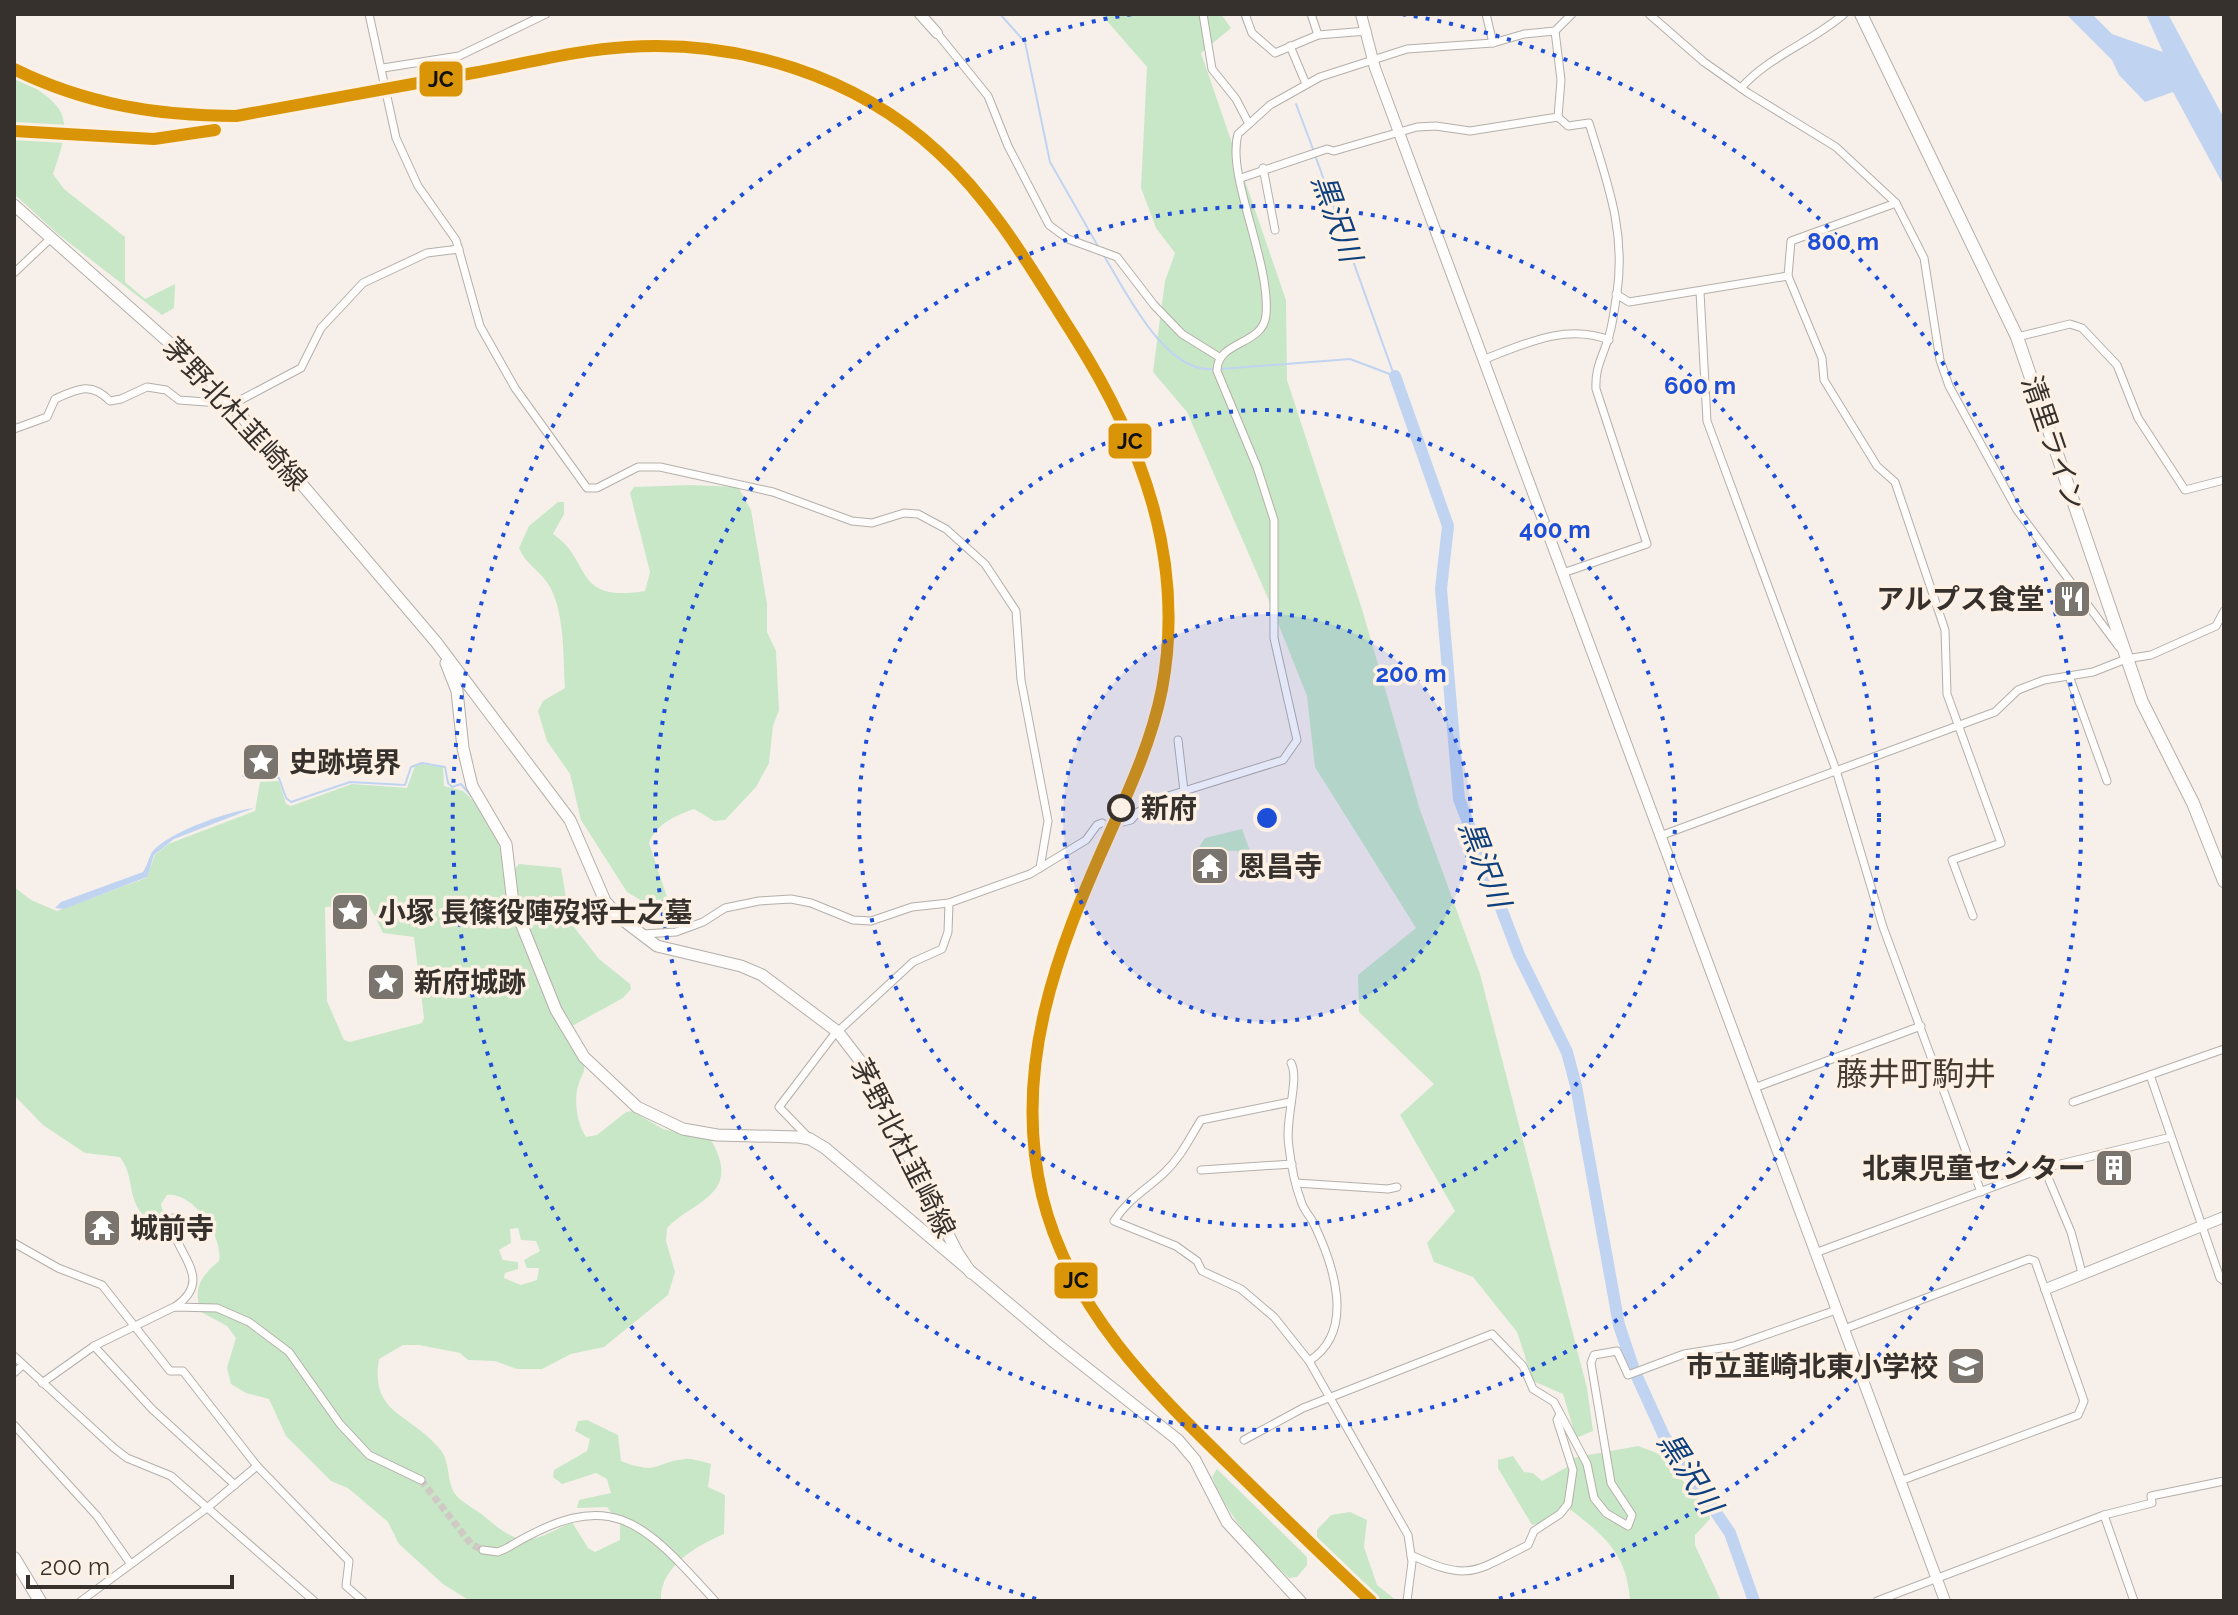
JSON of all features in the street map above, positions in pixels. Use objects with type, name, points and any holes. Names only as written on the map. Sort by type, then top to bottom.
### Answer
[{"type":"highway","name":"清里ライン","points":[[1861,14],[2017,337],[2142,702],[2193,803],[2224,881]]},
{"type":"highway","points":[[14,1558],[40,1601]]},
{"type":"main road","name":"茅野北杜韮崎線","points":[[14,205],[233,404],[436,642],[570,820],[605,901],[637,933],[657,946],[741,966],[762,975],[838,1032],[861,1062],[957,1252],[971,1273]]},
{"type":"main road","name":"茅野北杜韮崎線","points":[[436,642],[457,691],[463,748],[472,786],[506,844],[513,903],[556,1010],[584,1057],[637,1107],[683,1129],[717,1135],[810,1139],[854,1171],[971,1273],[1178,1440],[1195,1460],[1227,1522],[1300,1601]]},
{"type":"street","points":[[369,14],[394,127],[409,170],[459,249],[480,326],[515,388],[587,488],[597,488],[627,471],[650,466],[773,492],[852,521],[872,523],[904,513],[918,514],[946,529],[985,564],[1016,611],[1021,680],[1048,821],[1040,868]]},
{"type":"street","points":[[384,71],[459,56],[546,14]]},
{"type":"street","points":[[920,14],[988,96],[1008,146],[1049,225],[1068,239],[1106,252],[1124,262],[1154,305],[1182,334],[1219,357]]},
{"type":"street","points":[[1203,14],[1212,69],[1236,99],[1249,124]]},
{"type":"street","points":[[1245,14],[1252,33],[1275,53],[1318,35],[1367,31]]},
{"type":"street","points":[[1311,14],[1318,35]]},
{"type":"street","points":[[1361,14],[1373,59],[1945,1601]]},
{"type":"street","points":[[1486,14],[1493,43]]},
{"type":"street","points":[[1219,357],[1259,332],[1266,320],[1265,287],[1241,178],[1237,140],[1249,124],[1270,105],[1306,84],[1373,59],[1407,49],[1493,43],[1524,34],[1555,31],[1572,14]]},
{"type":"street","points":[[1649,14],[1741,88],[1836,147],[1896,203],[1924,258],[1941,369],[1949,386],[2017,510],[2125,655]]},
{"type":"street","points":[[1741,88],[1761,67],[1819,35],[1844,14]]},
{"type":"street","points":[[1555,31],[1561,80],[1558,117]]},
{"type":"street","points":[[1290,46],[1306,84]]},
{"type":"street","points":[[1241,178],[1263,168],[1429,125],[1470,131],[1558,117]]},
{"type":"street","points":[[1558,117],[1568,126],[1589,123],[1620,235],[1609,340],[1595,369],[1596,389],[1647,544],[1563,573]]},
{"type":"street","points":[[1263,168],[1275,230]]},
{"type":"street","points":[[1896,203],[1791,241],[1788,276],[1822,358],[1824,380],[1877,466],[1895,482],[1945,630],[1944,677],[1957,724],[2001,843],[1952,860],[1973,916]]},
{"type":"street","points":[[14,273],[51,238]]},
{"type":"street","points":[[14,429],[47,417],[55,399],[84,387],[99,389],[110,401],[147,387],[166,390],[179,400],[233,404],[301,368],[321,328],[339,305],[363,283],[427,253],[459,249]]},
{"type":"street","points":[[1616,294],[1629,302],[1788,276]]},
{"type":"street","points":[[1700,292],[1707,421],[1836,770],[1883,927],[1981,1192]]},
{"type":"street","points":[[2017,337],[2070,324],[2082,328],[2117,365],[2138,418],[2185,490],[2224,480]]},
{"type":"street","points":[[1485,359],[1544,336],[1592,333],[1609,340]]},
{"type":"street","points":[[1119,823],[1131,820],[1157,800],[1283,760],[1297,740],[1274,638],[1274,520],[1257,467],[1218,378],[1219,357]]},
{"type":"street","points":[[1660,836],[1995,712],[2018,690],[2044,680],[2093,672],[2125,655],[2151,655],[2216,626],[2224,611]]},
{"type":"street","points":[[2069,676],[2107,781]]},
{"type":"street","points":[[1178,740],[1184,791]]},
{"type":"street","points":[[637,933],[676,932],[703,922],[725,908],[759,901],[791,899],[811,903],[846,918],[871,921],[912,907],[949,903],[986,893],[1040,868],[1086,840],[1102,823]]},
{"type":"street","points":[[810,1139],[779,1107],[838,1032],[913,962],[942,949],[948,932],[949,903]]},
{"type":"street","points":[[1754,1088],[1921,1026]]},
{"type":"street","points":[[2073,1102],[2224,1049]]},
{"type":"street","points":[[1291,1063],[1295,1075],[1287,1131],[1292,1164],[1302,1204],[1332,1268],[1338,1299],[1331,1339],[1321,1353],[1309,1361]]},
{"type":"street","points":[[2150,1075],[2200,1226],[2220,1278],[2224,1281]]},
{"type":"street","points":[[1290,1102],[1201,1120],[1179,1157],[1123,1206],[1114,1221],[1176,1246],[1197,1261],[1202,1271],[1255,1299],[1309,1361],[1408,1535],[1411,1555],[1407,1601]]},
{"type":"street","points":[[1815,1253],[2044,1168],[2171,1137]]},
{"type":"street","points":[[1201,1170],[1292,1164]]},
{"type":"street","points":[[2044,1168],[2071,1232],[2082,1273]]},
{"type":"street","points":[[1296,1183],[1397,1187]]},
{"type":"street","points":[[2046,1289],[2224,1217]]},
{"type":"street","points":[[42,1383],[94,1346],[136,1328],[188,1296],[193,1282],[187,1254],[172,1228],[173,1218]]},
{"type":"street","points":[[14,1243],[58,1268],[102,1285],[170,1371],[183,1371],[257,1466],[349,1561],[346,1586],[363,1601]]},
{"type":"street","points":[[1844,1329],[2029,1259],[2035,1261],[2046,1289],[2084,1401],[2081,1410],[2074,1418],[1900,1481]]},
{"type":"street","points":[[174,1307],[217,1308],[249,1322],[279,1342],[309,1378],[340,1424],[369,1455],[421,1480]]},
{"type":"street","points":[[1244,1440],[1280,1419],[1492,1334],[1523,1366],[1533,1389],[1554,1402],[1587,1464],[1594,1498],[1606,1513],[1628,1526],[1632,1515],[1611,1483],[1592,1358],[1617,1351],[1628,1375],[1684,1354],[1734,1346],[1836,1310]]},
{"type":"street","points":[[94,1346],[152,1409],[235,1485]]},
{"type":"street","points":[[14,1356],[114,1448],[127,1458],[171,1476],[314,1601]]},
{"type":"street","points":[[14,1373],[23,1365]]},
{"type":"street","points":[[1411,1555],[1448,1572],[1475,1572],[1528,1545],[1534,1531],[1560,1514],[1568,1504],[1573,1470],[1557,1420],[1560,1414]]},
{"type":"street","points":[[14,1425],[97,1516],[130,1563]]},
{"type":"street","points":[[81,1601],[207,1508],[257,1466]]},
{"type":"street","points":[[1877,1601],[2104,1515],[2152,1503],[2151,1496],[2224,1481]]},
{"type":"street","points":[[483,1550],[491,1552],[507,1548],[563,1518],[606,1514],[661,1545],[715,1601]]},
{"type":"street","points":[[2104,1515],[2134,1601]]},
{"type":"green space","points":[[1101,14],[1221,14],[1231,28],[1201,53],[1286,300],[1287,380],[1362,609],[1420,810],[1480,974],[1587,1388],[1593,1431],[1576,1438],[1563,1394],[1533,1381],[1517,1332],[1473,1277],[1434,1262],[1427,1243],[1455,1211],[1400,1115],[1434,1084],[1359,1012],[1358,975],[1416,928],[1315,767],[1307,696],[1270,603],[1187,412],[1153,372],[1165,281],[1175,253],[1156,228],[1141,188],[1147,67]]},
{"type":"green space","points":[[14,74],[45,95],[61,113],[64,137],[53,174],[64,189],[125,237],[125,282],[145,299],[175,284],[174,308],[162,315],[58,234],[14,194]]},
{"type":"green space","points":[[634,487],[738,487],[751,510],[767,604],[767,632],[776,651],[779,710],[773,726],[769,763],[756,787],[725,820],[714,821],[694,809],[667,821],[652,836],[649,843],[670,906],[667,916],[627,892],[581,820],[570,774],[547,741],[538,711],[543,701],[565,688],[561,623],[550,587],[519,548],[529,526],[558,502],[564,502],[564,514],[553,534],[574,556],[594,585],[605,591],[622,593],[645,591],[650,572],[630,493]]},
{"type":"green space","points":[[415,766],[443,767],[444,786],[463,791],[477,804],[499,837],[508,897],[558,1024],[584,1064],[576,1103],[586,1137],[597,1135],[626,1112],[632,1111],[663,1129],[711,1140],[719,1158],[721,1173],[718,1185],[711,1194],[667,1228],[666,1241],[675,1272],[668,1295],[604,1347],[571,1354],[542,1369],[517,1369],[495,1361],[468,1360],[460,1353],[403,1345],[379,1359],[380,1391],[394,1411],[427,1436],[443,1453],[455,1494],[498,1527],[518,1538],[536,1538],[572,1522],[588,1548],[595,1552],[620,1540],[620,1524],[607,1507],[577,1508],[579,1500],[611,1493],[607,1479],[596,1473],[562,1484],[553,1477],[554,1470],[587,1451],[590,1439],[575,1431],[578,1421],[587,1420],[618,1435],[621,1461],[650,1468],[688,1459],[711,1464],[708,1487],[725,1495],[724,1534],[681,1559],[666,1578],[661,1601],[470,1601],[443,1584],[399,1544],[388,1522],[348,1488],[331,1481],[286,1436],[269,1399],[246,1393],[231,1384],[227,1368],[236,1338],[227,1326],[201,1312],[199,1304],[200,1284],[219,1261],[217,1240],[205,1218],[187,1200],[167,1195],[161,1204],[166,1224],[158,1226],[139,1210],[120,1157],[85,1153],[43,1125],[14,1095],[14,887],[31,900],[57,911],[146,878],[155,855],[168,844],[255,811],[260,782],[279,781],[286,804],[291,806],[352,784],[407,788]],"holes":[[[369,905],[383,933],[414,937],[424,1018],[422,1023],[350,1042],[344,1040],[327,1001],[325,907]],[[518,1228],[521,1240],[536,1241],[540,1251],[524,1260],[527,1268],[539,1268],[537,1280],[521,1285],[504,1278],[505,1273],[518,1269],[518,1262],[503,1260],[499,1250],[511,1243],[510,1229]]]},
{"type":"green space","points":[[1242,829],[1256,868],[1246,869],[1237,851],[1212,850],[1206,856],[1199,853],[1205,838]]},
{"type":"green space","points":[[519,864],[561,868],[570,922],[599,959],[630,984],[631,989],[623,998],[572,1026],[567,1024],[517,901],[514,870]]},
{"type":"green space","points":[[1638,1446],[1659,1454],[1709,1510],[1710,1519],[1695,1535],[1695,1545],[1721,1601],[1630,1601],[1624,1570],[1602,1536],[1567,1507],[1561,1507],[1548,1521],[1532,1525],[1498,1468],[1498,1460],[1513,1456],[1524,1472],[1533,1473],[1542,1481],[1571,1465],[1572,1458]]},
{"type":"green space","points":[[1217,1469],[1307,1557],[1307,1565],[1297,1577],[1289,1578],[1235,1519],[1212,1477]]},
{"type":"green space","points":[[1350,1512],[1367,1520],[1364,1547],[1377,1585],[1397,1601],[1380,1601],[1317,1541],[1317,1530],[1331,1515]]},
{"type":"water","points":[[2066,14],[2092,14],[2112,34],[2163,52],[2146,14],[2168,14],[2224,118],[2224,186],[2173,92],[2145,102],[2119,75],[2112,60]]},
{"type":"water","points":[[254,808],[174,839],[154,855],[147,877],[64,909],[55,908],[61,902],[143,872],[151,854],[169,838],[214,818]]},
{"type":"waterway","points":[[1000,14],[1025,42],[1050,162],[1099,248]]},
{"type":"waterway","name":"黒沢川","points":[[1241,14],[1249,35],[1263,47]]},
{"type":"waterway","name":"黒沢川","points":[[1296,104],[1313,149]]},
{"type":"waterway","name":"黒沢川","points":[[1315,155],[1394,375]]},
{"type":"waterway","points":[[1104,256],[1136,309],[1164,345],[1180,359],[1197,367],[1215,369]]},
{"type":"waterway","points":[[1221,369],[1350,359],[1395,376]]},
{"type":"waterway","name":"黒沢川","points":[[1395,376],[1448,526],[1441,589],[1459,799],[1519,955],[1567,1052],[1576,1086],[1619,1325],[1634,1370],[1664,1436],[1730,1533],[1754,1601]]},
{"type":"waterway","points":[[243,776],[279,778],[286,798],[291,802],[350,782],[405,785],[411,767],[422,763],[445,767],[448,783],[452,787],[461,784],[472,797]]},
{"type":"tunnel","points":[[851,99],[855,89]]},
{"type":"tunnel","points":[[1102,823],[1119,823]]},
{"type":"tunnel","points":[[421,1480],[471,1544],[483,1550]]},
{"type":"transit line","name":"JC","points":[[14,69],[68,91],[122,106],[178,114],[236,116],[589,51],[669,46],[712,50],[794,68],[833,83],[905,125],[959,172],[1028,263],[1120,418],[1152,504],[1163,549],[1168,594],[1168,641],[1162,689],[1152,727],[1072,922],[1045,1010],[1036,1055],[1032,1101],[1034,1148],[1042,1195],[1055,1236],[1072,1274],[1117,1344],[1202,1438],[1371,1601]]},
{"type":"transit line","name":"JC","points":[[14,131],[154,139],[215,130]]},
{"type":"place","name":"アルプス食堂","points":[[2072,599]]},
{"type":"place","name":"史跡境界","points":[[261,762]]},
{"type":"place","name":"新府","points":[[1121,808]]},
{"type":"place","name":"恩昌寺","points":[[1210,866]]},
{"type":"place","name":"小塚 長篠役陣歿将士之墓","points":[[350,912]]},
{"type":"place","name":"新府城跡","points":[[386,982]]},
{"type":"place","name":"北東児童センター","points":[[2114,1168]]},
{"type":"place","name":"城前寺","points":[[102,1228]]},
{"type":"place","name":"市立韮崎北東小学校","points":[[1966,1366]]},
{"type":"district","name":"藤井町駒井","points":[[1916,1073]]}]
